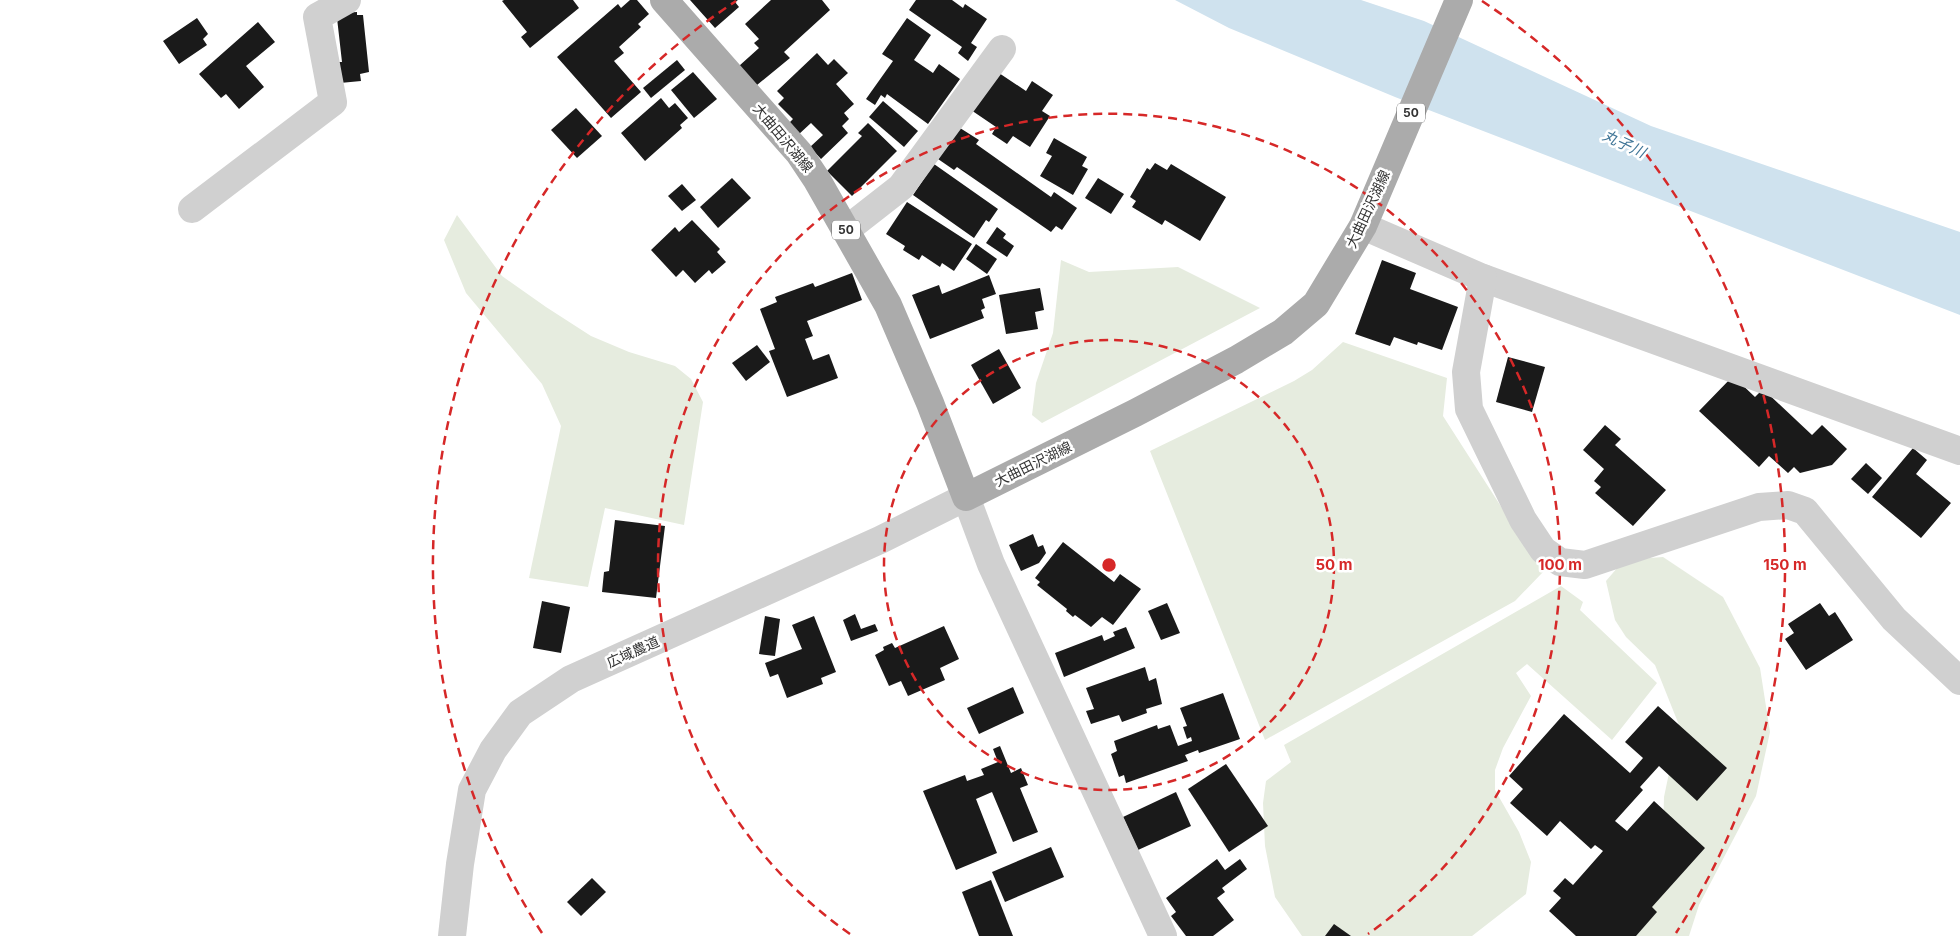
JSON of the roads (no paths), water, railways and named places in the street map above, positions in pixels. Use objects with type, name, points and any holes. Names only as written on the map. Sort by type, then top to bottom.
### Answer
[{"type":"main road","name":"大曲田沢湖線","points":[[664,0],[799,153],[818,180],[888,305],[930,403],[966,497],[1135,414],[1236,360],[1283,332],[1316,304],[1363,226],[1459,0]]},
{"type":"street","points":[[192,209],[333,102],[318,17],[347,0]]},
{"type":"street","points":[[846,230],[901,187],[1002,49]]},
{"type":"street","points":[[1363,226],[1483,278],[1960,451]]},
{"type":"street","points":[[1483,278],[1466,372],[1468,409],[1523,520],[1543,550],[1560,562],[1584,565],[1759,507],[1788,505],[1805,511],[1894,619],[1960,681]]},
{"type":"street","points":[[966,497],[991,564],[1163,936]]},
{"type":"street","name":"広域農道","points":[[452,936],[460,864],[472,790],[493,750],[520,713],[571,679],[880,540],[966,497]]},
{"type":"water","name":"丸子川","points":[[1175,0],[1361,0],[1424,21],[1651,126],[1960,232],[1960,315],[1395,97],[1229,28]]}]
